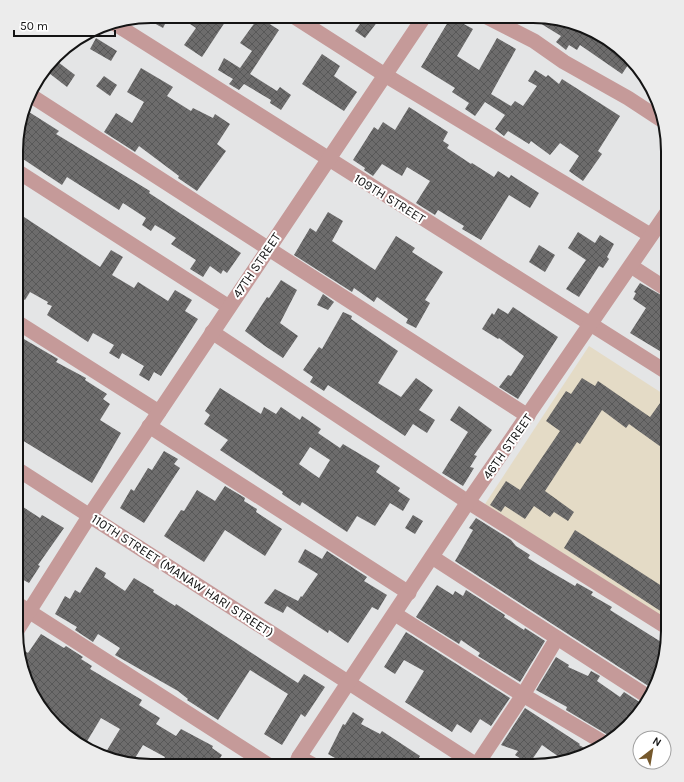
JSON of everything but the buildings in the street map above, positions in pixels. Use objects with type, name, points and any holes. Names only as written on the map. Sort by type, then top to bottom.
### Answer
[{"type":"street","points":[[304,23],[385,75],[650,235]]},
{"type":"street","name":"47TH STREET","points":[[23,622],[90,515],[268,247],[420,23]]},
{"type":"street","points":[[499,23],[534,41],[564,62],[628,98],[656,116]]},
{"type":"street","name":"109TH STREET","points":[[119,27],[661,368]]},
{"type":"street","points":[[35,98],[528,416]]},
{"type":"street","points":[[23,175],[229,307]]},
{"type":"street","name":"46TH STREET","points":[[298,759],[468,502],[592,324],[661,220]]},
{"type":"street","points":[[631,266],[661,285]]},
{"type":"street","points":[[23,326],[159,412]]},
{"type":"street","points":[[212,332],[468,502],[661,624]]},
{"type":"street","points":[[149,426],[409,593]]},
{"type":"street","name":"110TH STREET (MANAW HARI STREET)","points":[[23,473],[468,759]]},
{"type":"street","points":[[432,557],[644,694]]},
{"type":"street","points":[[23,608],[259,759]]},
{"type":"street","points":[[395,614],[523,695],[599,740]]},
{"type":"street","points":[[481,759],[558,638]]},
{"type":"shaded area","points":[[589,346],[661,392],[661,616],[485,504]]}]
